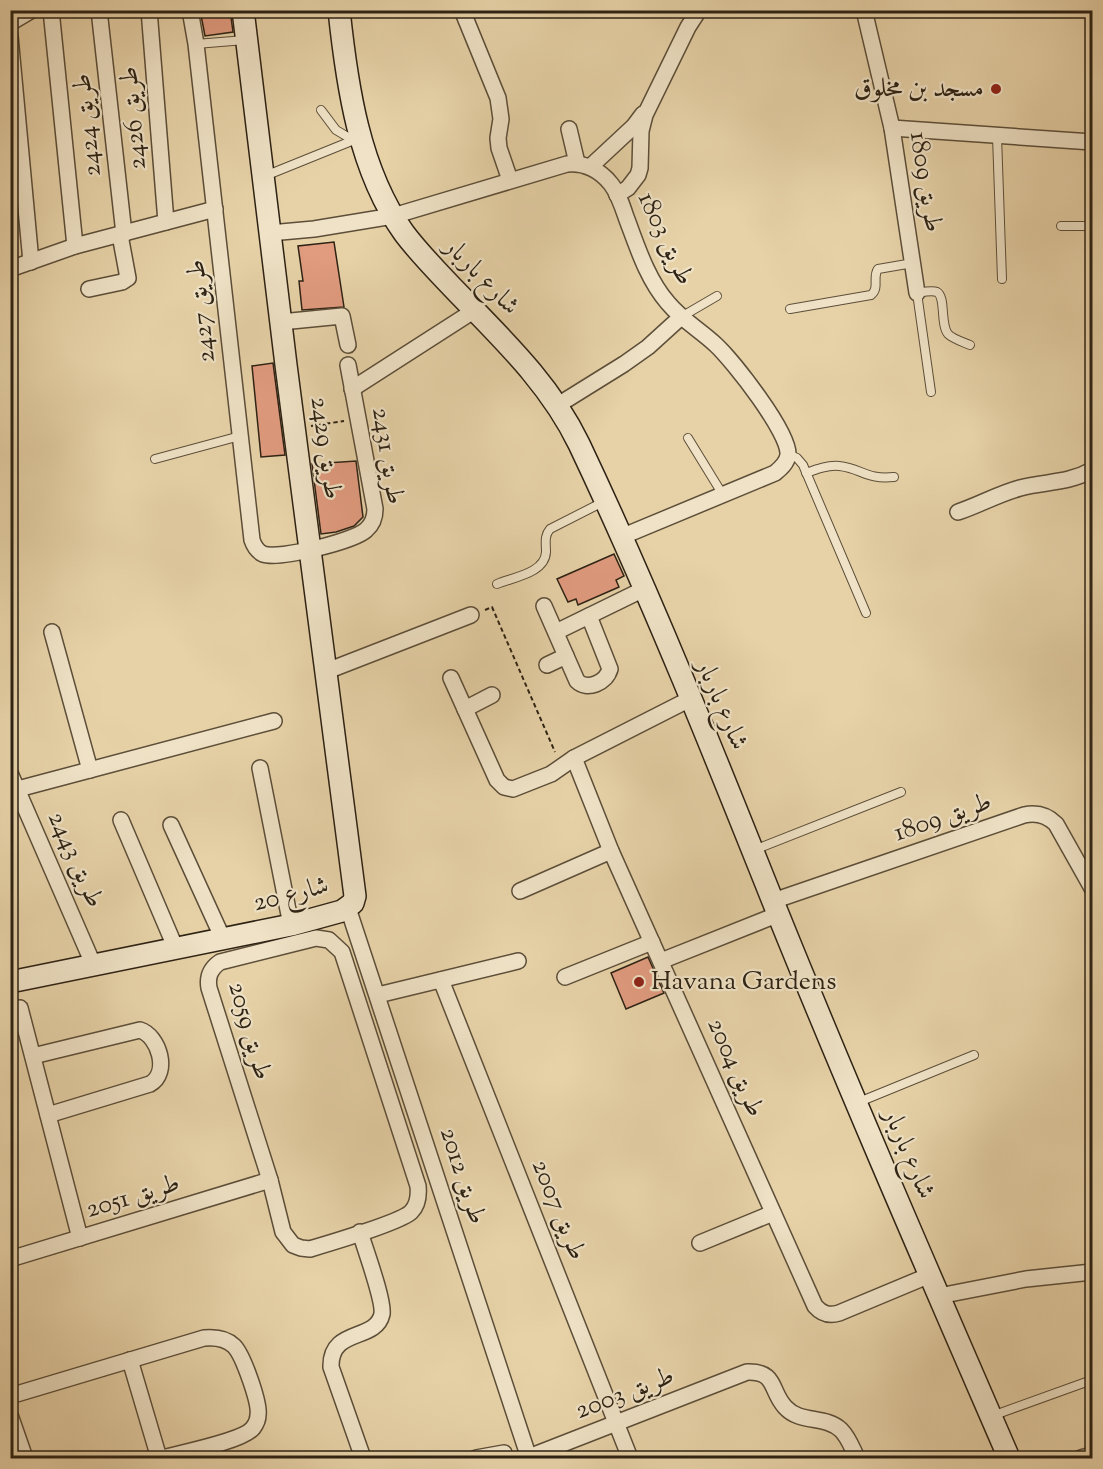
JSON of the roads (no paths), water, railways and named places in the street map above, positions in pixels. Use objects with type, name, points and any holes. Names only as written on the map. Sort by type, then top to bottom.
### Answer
[{"type":"street","points":[[10,23],[32,10]]},
{"type":"street","points":[[51,10],[75,246]]},
{"type":"street","name":"طريق 2424","points":[[89,289],[122,282],[128,278],[99,10]]},
{"type":"street","name":"طريق 2426","points":[[149,10],[166,222]]},
{"type":"street","name":"طريق 2427","points":[[190,10],[196,44],[253,544],[259,552],[268,555],[311,550]]},
{"type":"street","name":"طريق 2429","points":[[243,10],[327,671]]},
{"type":"street","name":"شارع باربار","points":[[339,10],[357,138],[375,182],[393,216],[416,248],[526,363],[558,405],[578,443],[644,589],[930,1275],[1009,1458]]},
{"type":"street","points":[[462,10],[498,98],[501,119],[498,138],[510,180]]},
{"type":"street","points":[[618,195],[628,188],[638,176],[641,131],[650,105],[687,27],[699,10]]},
{"type":"street","name":"طريق 1809","points":[[864,10],[892,128],[918,292]]},
{"type":"street","points":[[10,36],[31,262]]},
{"type":"street","points":[[270,232],[314,229],[393,216],[510,180],[583,165],[634,126],[650,105]]},
{"type":"street","points":[[892,128],[1092,142]]},
{"type":"street","points":[[569,129],[583,165]]},
{"type":"street","name":"طريق 1803","points":[[583,165],[605,177],[618,195],[650,275],[666,302],[681,318],[717,346],[741,372],[784,439],[788,454]]},
{"type":"street","points":[[10,269],[75,246],[215,209]]},
{"type":"street","points":[[352,389],[475,310]]},
{"type":"street","points":[[281,322],[342,316],[348,345]]},
{"type":"street","points":[[558,405],[624,364],[648,347],[681,318]]},
{"type":"street","name":"طريق 2431","points":[[311,550],[358,535],[369,528],[375,509],[348,365]]},
{"type":"street","points":[[621,537],[775,473],[781,468],[788,454]]},
{"type":"street","points":[[958,512],[982,504],[1002,493],[1024,487],[1056,483],[1079,477],[1092,470]]},
{"type":"street","points":[[556,632],[644,589]]},
{"type":"street","points":[[544,606],[577,681],[584,686],[590,686],[605,679],[609,673],[609,666],[589,616]]},
{"type":"street","points":[[327,671],[471,615]]},
{"type":"street","points":[[52,632],[90,770]]},
{"type":"street","points":[[547,665],[566,656]]},
{"type":"street","name":"شارع 20","points":[[10,982],[291,925],[348,908],[353,903],[356,890],[327,671]]},
{"type":"street","points":[[452,678],[498,780],[508,789],[518,788],[690,699]]},
{"type":"street","points":[[465,709],[492,695]]},
{"type":"street","points":[[18,789],[274,721]]},
{"type":"street","name":"طريق 2004","points":[[568,763],[611,851],[815,1306],[828,1315],[839,1313],[930,1275]]},
{"type":"street","points":[[260,768],[291,925]]},
{"type":"street","name":"طريق 2443","points":[[10,773],[94,966]]},
{"type":"street","name":"طريق 1809","points":[[661,961],[776,908],[1024,815],[1036,814],[1047,817],[1056,824],[1092,888]]},
{"type":"street","points":[[121,820],[176,949]]},
{"type":"street","points":[[171,825],[223,939]]},
{"type":"street","points":[[519,891],[611,851]]},
{"type":"street","name":"طريق 2012","points":[[348,908],[529,1458]]},
{"type":"street","name":"طريق 2059","points":[[316,938],[329,940],[342,952],[418,1186],[417,1204],[405,1217],[310,1249],[294,1245],[284,1232],[270,1180],[209,988],[209,973],[215,965],[225,961],[316,938]]},
{"type":"street","points":[[565,977],[652,942]]},
{"type":"street","points":[[378,995],[518,961]]},
{"type":"street","name":"طريق 2007","points":[[441,980],[630,1458]]},
{"type":"street","points":[[20,1008],[80,1238]]},
{"type":"street","points":[[33,1056],[136,1030],[144,1031],[152,1037],[161,1065],[160,1074],[150,1084],[48,1115]]},
{"type":"street","name":"طريق 2051","points":[[10,1259],[270,1180]]},
{"type":"street","points":[[700,1243],[774,1213]]},
{"type":"street","points":[[360,1232],[381,1302],[381,1315],[374,1326],[343,1341],[333,1352],[331,1359],[363,1458]]},
{"type":"street","points":[[939,1296],[1026,1279],[1092,1272]]},
{"type":"street","points":[[10,1396],[130,1360],[204,1338],[219,1338],[233,1345],[238,1351],[258,1408],[256,1423],[246,1434],[160,1458],[130,1360]]},
{"type":"street","name":"طريق 2003","points":[[529,1458],[747,1372],[757,1372],[766,1376],[782,1405],[791,1413],[802,1418],[827,1422],[840,1429],[849,1439],[857,1458]]},
{"type":"street","points":[[10,1415],[25,1458]]},
{"type":"street","points":[[476,1458],[504,1453],[506,1458]]},
{"type":"street","points":[[1080,1458],[1092,1455]]},
{"type":"lane","points":[[815,10],[820,10]]},
{"type":"lane","points":[[196,44],[247,39]]},
{"type":"lane","points":[[321,110],[336,129],[357,138]]},
{"type":"lane","points":[[997,136],[1002,279]]},
{"type":"lane","points":[[263,177],[357,138]]},
{"type":"lane","points":[[1061,226],[1092,226]]},
{"type":"lane","points":[[790,309],[871,295],[876,289],[878,269],[913,262]]},
{"type":"lane","points":[[932,392],[918,292],[939,294],[942,298],[947,333],[970,345]]},
{"type":"lane","points":[[681,318],[717,296]]},
{"type":"lane","points":[[155,459],[240,436]]},
{"type":"lane","points":[[688,438],[723,495]]},
{"type":"lane","name":"طريق 1803","points":[[788,454],[801,461],[866,613]]},
{"type":"lane","points":[[806,472],[823,467],[839,466],[874,478],[894,477]]},
{"type":"lane","points":[[497,584],[536,569],[545,557],[546,536],[550,529],[605,501]]},
{"type":"lane","points":[[753,851],[901,792]]},
{"type":"lane","points":[[858,1103],[974,1055]]},
{"type":"lane","points":[[991,1416],[1089,1381]]},
{"type":"place","name":"مسجد بن مخلوق","points":[[996,89]]},
{"type":"place","name":"Havana Gardens","points":[[639,982]]}]
